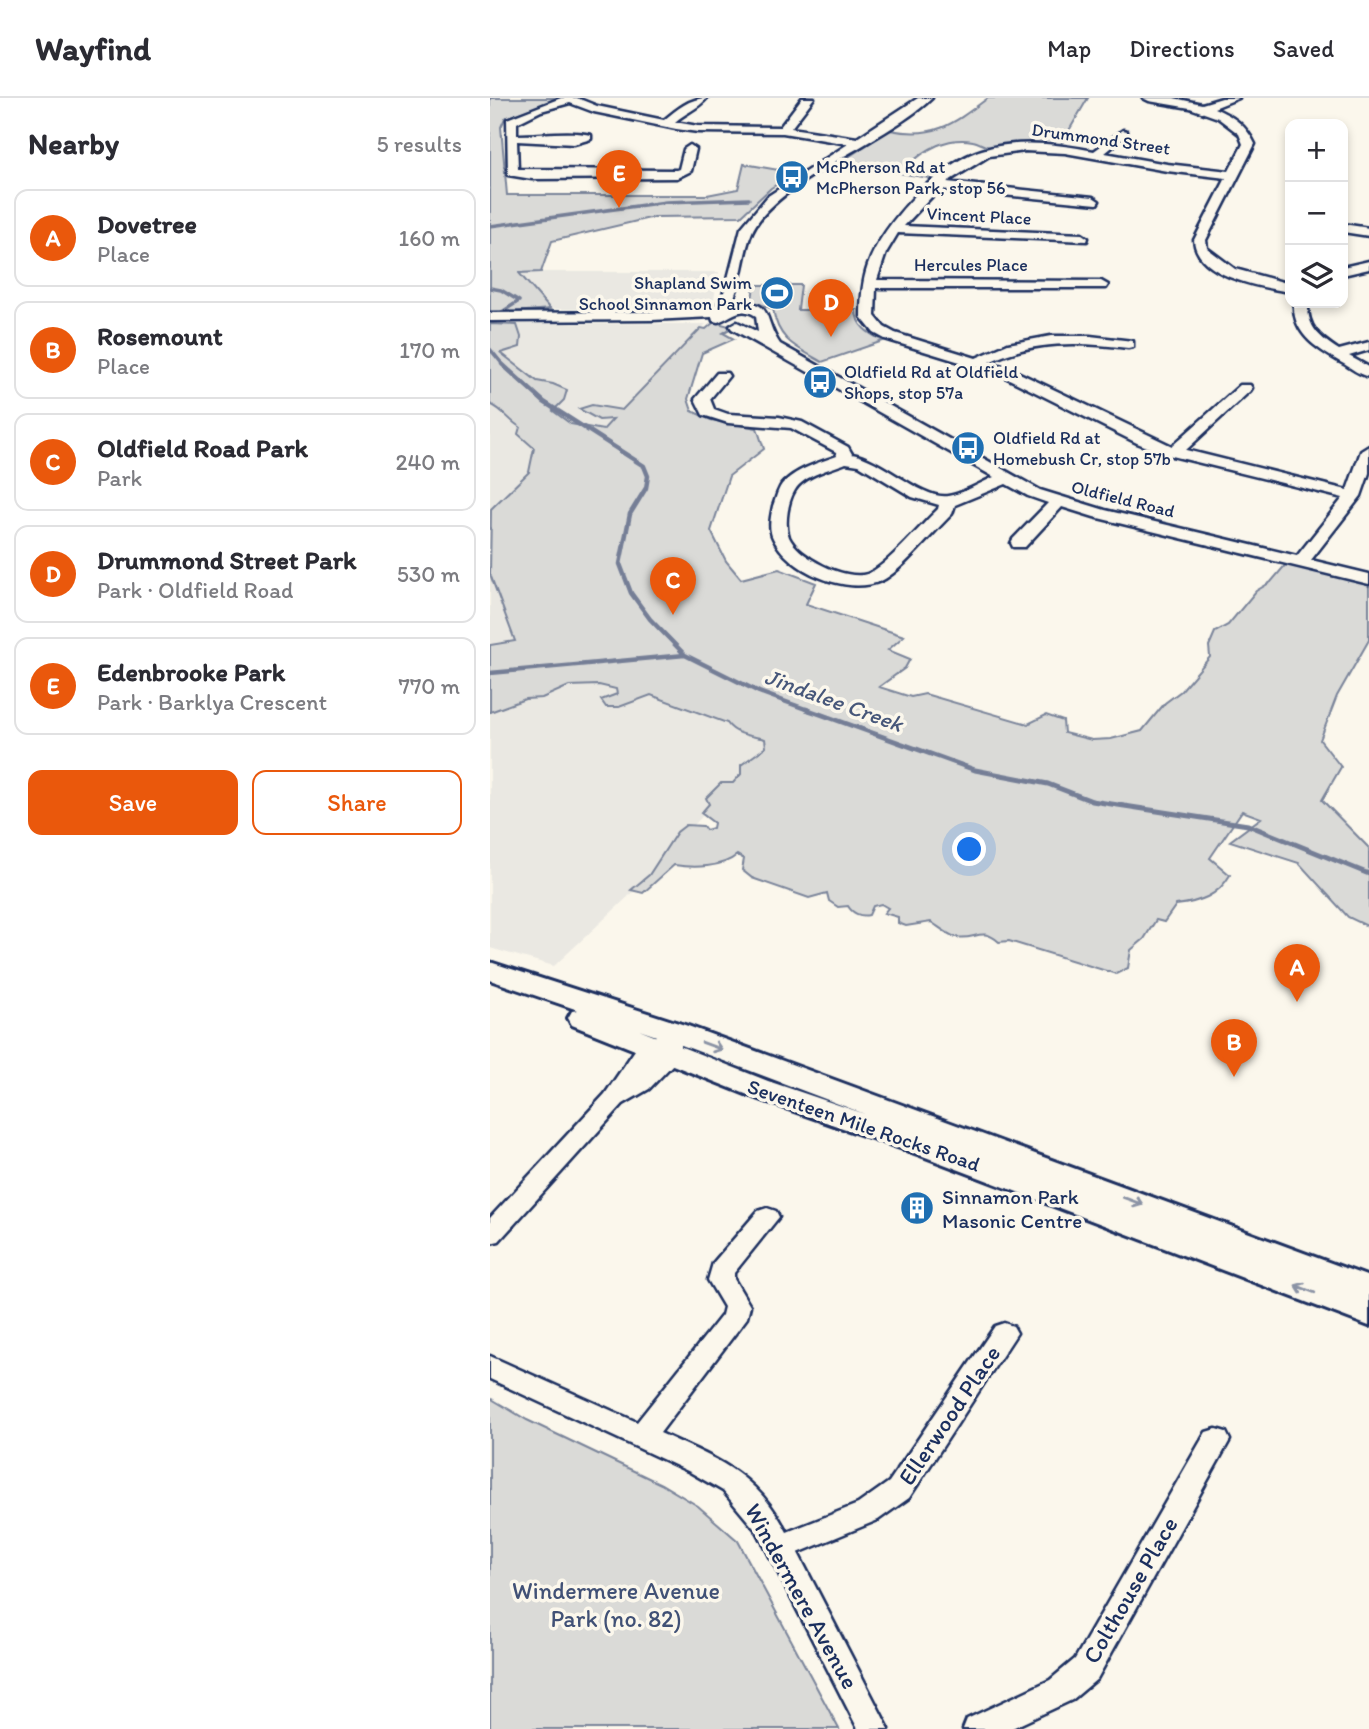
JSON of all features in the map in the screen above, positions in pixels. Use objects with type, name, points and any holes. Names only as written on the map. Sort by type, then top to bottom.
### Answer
[{"type":"main road","name":"Seventeen Mile Rocks Road","points":[[490,971],[578,1000],[758,1088],[931,1147],[1369,1314]]},
{"type":"main road","name":"Seventeen Mile Rocks Road","points":[[524,982],[566,1011],[668,1044],[1369,1290]]},
{"type":"street","points":[[667,124],[701,98]]},
{"type":"street","points":[[783,130],[808,98]]},
{"type":"street","points":[[721,314],[732,290],[746,231],[760,211],[788,187],[926,98]]},
{"type":"street","points":[[1149,98],[1203,108],[1233,122],[1247,136],[1249,144],[1200,240],[1201,249],[1214,263],[1240,276],[1285,287]]},
{"type":"street","points":[[1203,108],[1233,98]]},
{"type":"street","points":[[690,149],[685,171],[677,174],[532,175],[512,172],[510,125],[514,119],[537,108],[569,99],[602,112],[698,130],[783,130],[858,142]]},
{"type":"street","points":[[1095,156],[1123,132]]},
{"type":"street","points":[[511,138],[554,138]]},
{"type":"street","name":"Drummond Street","points":[[1235,176],[1037,148],[1003,149],[970,160],[914,203],[876,255],[869,284],[867,317],[879,330],[902,341],[978,362],[1021,378],[1142,440],[1173,452],[1353,496]]},
{"type":"street","points":[[938,185],[1083,198]]},
{"type":"street","name":"Vincent Place","points":[[894,229],[1082,238]]},
{"type":"street","points":[[1348,229],[1369,232]]},
{"type":"street","points":[[1348,270],[1369,264]]},
{"type":"street","name":"Hercules Place","points":[[869,284],[1087,285]]},
{"type":"street","points":[[732,290],[749,308]]},
{"type":"street","points":[[490,317],[721,314],[749,308],[760,311],[763,329],[775,348]]},
{"type":"street","points":[[1300,308],[1303,325],[1322,344],[1369,373]]},
{"type":"street","name":"Oldfield Road","points":[[721,314],[724,324],[737,326],[1006,478],[1054,500],[1369,579]]},
{"type":"street","points":[[737,326],[752,324],[762,319]]},
{"type":"street","points":[[978,362],[1024,344],[1052,340],[1128,344]]},
{"type":"street","points":[[1339,354],[1369,346]]},
{"type":"street","points":[[722,376],[702,399],[708,412],[728,419],[779,421],[803,426],[843,450],[845,458]]},
{"type":"street","points":[[1173,452],[1245,388]]},
{"type":"street","points":[[1301,562],[1353,496],[1369,453]]},
{"type":"street","points":[[948,502],[946,511],[877,576],[851,580],[824,572],[800,560],[780,537],[778,523],[788,486],[810,471],[845,458],[863,461],[918,494],[948,502],[1006,478]]},
{"type":"street","points":[[1015,540],[1054,500]]},
{"type":"street","points":[[490,1234],[614,1100],[624,1079],[668,1044]]},
{"type":"street","points":[[641,1437],[734,1318],[737,1306],[721,1280],[722,1270],[766,1217]]},
{"type":"street","name":"Ellerwood Place","points":[[779,1548],[868,1512],[899,1490],[1004,1333]]},
{"type":"street","name":"Windermere Avenue","points":[[490,1367],[733,1483],[755,1506],[874,1729]]},
{"type":"street","name":"Colthouse Place","points":[[978,1729],[1061,1690],[1086,1669],[1216,1440]]},
{"type":"shaded area","points":[[519,272],[719,272],[714,299],[710,305],[668,309],[550,309]]},
{"type":"shaded area","points":[[490,323],[706,324],[490,547]]},
{"type":"shaded area","points":[[490,574],[518,646],[772,740],[631,894],[554,966],[490,948]]},
{"type":"green space","points":[[490,98],[557,100],[505,118],[501,127],[507,195],[707,195],[738,189],[744,164],[796,173],[771,188],[741,216],[654,217],[552,241],[541,272],[519,273],[550,309],[490,314]]},
{"type":"green space","points":[[988,98],[1088,98],[1060,146],[1035,144],[990,147],[973,141],[955,140],[929,149],[908,166],[911,169],[941,174],[935,179],[839,163],[890,130],[932,131],[953,122]]},
{"type":"green space","points":[[754,285],[801,285],[798,310],[856,310],[861,325],[883,341],[822,362],[796,347],[784,336],[775,320],[773,309],[752,301]]},
{"type":"green space","points":[[714,322],[733,327],[723,333],[734,339],[702,353],[688,399],[692,411],[711,420],[757,428],[764,449],[729,476],[711,531],[726,561],[741,579],[779,569],[816,583],[806,604],[904,636],[888,650],[910,659],[905,668],[879,687],[911,697],[925,694],[1028,724],[1046,715],[1063,721],[1064,733],[1092,740],[1111,739],[1142,731],[1210,657],[1209,646],[1215,632],[1228,625],[1256,591],[1271,582],[1287,563],[1369,583],[1369,640],[1337,696],[1320,740],[1341,767],[1322,800],[1369,848],[1369,927],[1348,917],[1299,863],[1230,841],[1261,818],[1242,811],[1210,858],[1230,875],[1225,882],[1208,897],[1176,905],[1164,922],[1156,920],[1144,939],[1131,950],[1128,968],[1116,974],[1009,941],[999,942],[987,935],[956,937],[931,922],[906,926],[898,923],[898,917],[884,913],[888,908],[881,904],[873,906],[869,915],[859,915],[848,906],[838,907],[829,901],[827,893],[809,898],[752,878],[742,870],[744,859],[737,855],[715,865],[674,865],[643,893],[631,890],[649,875],[677,832],[686,825],[703,826],[706,830],[713,828],[714,823],[701,813],[709,804],[706,798],[721,783],[733,783],[741,774],[741,765],[766,747],[765,739],[739,733],[727,723],[651,695],[619,707],[606,707],[601,700],[617,694],[616,689],[599,685],[569,686],[542,698],[525,699],[490,712],[490,645],[515,641],[490,574],[491,509],[529,472],[534,448],[518,434],[520,427],[490,404],[490,324],[517,325],[521,337],[520,347],[501,353],[537,381],[567,390],[564,400],[553,411],[571,424],[603,430],[613,419],[599,420],[579,409],[592,405],[622,410],[701,328],[706,329]]},
{"type":"green space","name":"Windermere Avenue Park (no. 82)","points":[[490,1398],[527,1420],[661,1484],[698,1506],[738,1541],[839,1729],[490,1729]]},
{"type":"waterway","points":[[490,226],[666,202],[749,199]]},
{"type":"waterway","name":"Jindalee Creek","points":[[490,288],[501,290],[519,301],[499,314]]},
{"type":"waterway","name":"Jindalee Creek","points":[[490,349],[503,365]]},
{"type":"waterway","name":"Jindalee Creek","points":[[503,365],[544,402],[644,466],[648,476],[646,488],[630,514],[620,564],[631,593],[650,619],[685,655]]},
{"type":"waterway","points":[[490,673],[685,655]]},
{"type":"waterway","name":"Jindalee Creek","points":[[685,655],[759,692],[811,711]]},
{"type":"waterway","name":"Jindalee Creek","points":[[806,709],[975,770],[1048,784],[1092,801],[1248,825],[1369,874]]},
{"type":"place","name":"McPherson Rd at McPherson Park, stop 56","points":[[792,177]]},
{"type":"place","name":"Edenbrooke Park","points":[[619,208]]},
{"type":"place","name":"Shapland Swim School Sinnamon Park","points":[[777,293]]},
{"type":"place","name":"Drummond Street Park","points":[[831,337]]},
{"type":"place","name":"Oldfield Rd at Oldfield Shops, stop 57a","points":[[820,382]]},
{"type":"place","name":"Oldfield Rd at Homebush Cr, stop 57b","points":[[968,448]]},
{"type":"place","name":"Oldfield Road Park","points":[[673,615]]},
{"type":"place","name":"Dovetree","points":[[1297,1002]]},
{"type":"place","name":"Rosemount","points":[[1234,1077]]},
{"type":"place","name":"Sinnamon Park Masonic Centre","points":[[917,1208]]}]
